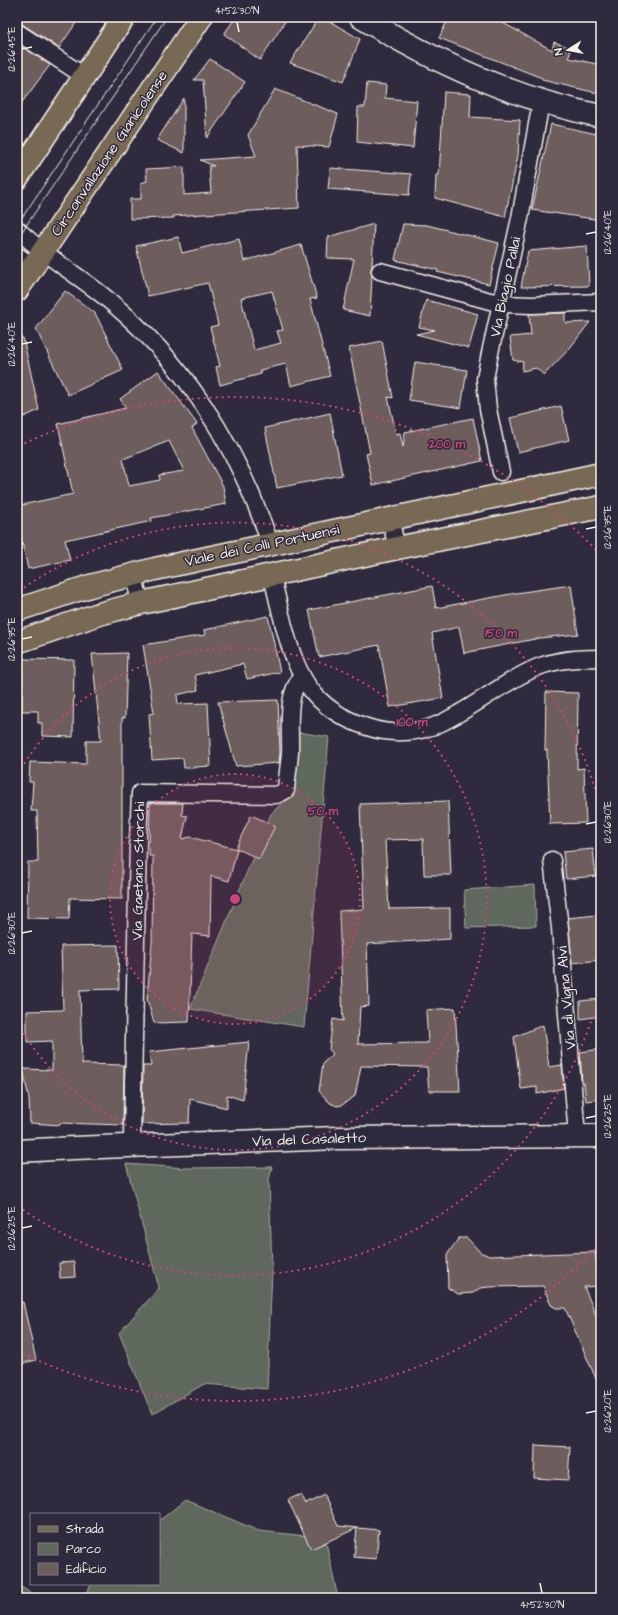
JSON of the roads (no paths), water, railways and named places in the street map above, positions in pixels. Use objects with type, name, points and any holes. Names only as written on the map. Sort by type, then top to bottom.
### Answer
[{"type":"main road","points":[[17,178],[124,17]]},
{"type":"main road","name":"Circonvallazione Gianicolense","points":[[17,290],[24,264],[42,251],[201,17]]},
{"type":"main road","name":"Viale dei Colli Portuensi","points":[[17,610],[90,586],[270,543],[600,477]]},
{"type":"main road","name":"Viale dei Colli Portuensi","points":[[17,642],[73,622],[141,604],[397,548],[601,507]]},
{"type":"street","points":[[361,17],[419,50],[467,73],[541,102],[601,116]]},
{"type":"street","points":[[17,32],[84,76]]},
{"type":"street","name":"Via Biagio Pallai","points":[[502,472],[488,409],[486,380],[520,218],[541,102]]},
{"type":"street","points":[[17,229],[42,251],[101,294],[119,310],[153,342],[190,384],[206,406],[231,450],[250,490],[270,543]]},
{"type":"street","points":[[380,271],[501,304],[532,305],[601,302]]},
{"type":"street","points":[[390,518],[397,548]]},
{"type":"street","points":[[133,575],[141,604]]},
{"type":"street","points":[[272,575],[292,656],[302,677],[325,706],[344,718],[380,731],[415,731],[440,723],[539,667],[567,660],[601,658]]},
{"type":"street","name":"Via Gaetano Storchi","points":[[132,1139],[140,793],[276,795],[284,792],[286,790],[290,753],[292,700],[296,685],[302,677]]},
{"type":"street","name":"Via di Vigna Alvi","points":[[552,860],[560,928],[577,1136]]},
{"type":"street","name":"Via del Casaletto","points":[[17,1151],[330,1138],[601,1136]]},
{"type":"tram line","points":[[17,225],[157,17]]},
{"type":"tram line","points":[[17,239],[167,17]]}]
